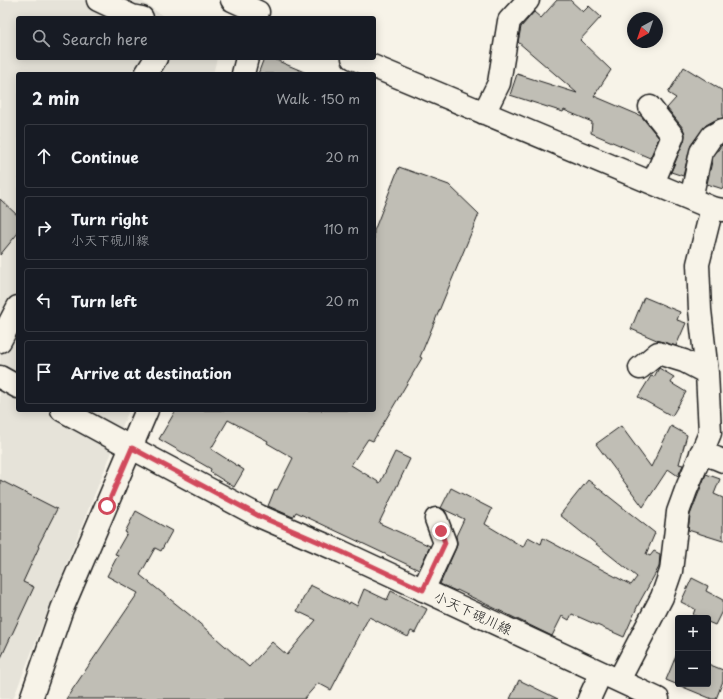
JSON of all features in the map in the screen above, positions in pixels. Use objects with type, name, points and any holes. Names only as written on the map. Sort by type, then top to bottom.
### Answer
[{"type":"street","points":[[98,0],[132,16]]},
{"type":"street","points":[[232,0],[262,12]]},
{"type":"street","points":[[484,113],[498,83],[509,20],[528,0]]},
{"type":"street","points":[[147,72],[155,60]]},
{"type":"street","points":[[244,72],[246,60]]},
{"type":"street","points":[[358,60],[718,209],[698,264],[700,310],[707,373],[716,408],[710,433],[678,512],[670,571],[662,597],[610,677],[589,699]]},
{"type":"street","points":[[650,107],[673,136],[653,183]]},
{"type":"street","points":[[691,199],[701,152],[712,136],[723,130]]},
{"type":"street","points":[[0,341],[16,311]]},
{"type":"street","points":[[640,368],[658,353],[684,361],[707,373]]},
{"type":"street","points":[[0,377],[16,385]]},
{"type":"street","name":"小天下硯川線","points":[[66,412],[259,516],[342,552],[658,699]]},
{"type":"street","points":[[30,699],[62,609],[146,412]]},
{"type":"street","points":[[701,453],[723,461]]},
{"type":"street","points":[[423,590],[445,543],[436,519]]},
{"type":"shaded area","points":[[0,0],[140,0],[163,16],[16,16],[16,60],[216,60],[214,72],[16,72],[16,412],[128,412],[13,699],[0,699]]},
{"type":"building","points":[[557,0],[570,0],[583,12],[589,6],[601,17],[580,40],[611,70],[594,96],[641,116],[659,138],[650,158],[591,133],[592,122],[564,110],[563,112],[510,95],[517,74],[577,93],[518,42],[521,27],[534,12],[541,18]]},
{"type":"building","points":[[263,60],[276,60],[304,72],[259,72]]},
{"type":"building","points":[[684,67],[723,91],[723,118],[717,119],[706,125],[691,145],[683,176],[671,172],[684,141],[685,134],[683,128],[667,108],[676,98],[668,93]]},
{"type":"building","points":[[723,144],[723,189],[707,184],[713,157]]},
{"type":"building","points":[[399,167],[449,185],[479,214],[420,357],[422,358],[373,441],[368,439],[351,465],[380,483],[395,452],[410,459],[379,523],[430,546],[419,570],[296,512],[293,517],[268,506],[275,489],[277,490],[293,458],[267,443],[268,441],[228,420],[211,449],[244,470],[234,487],[210,472],[211,469],[159,439],[175,412],[376,412],[376,226]]},
{"type":"building","points":[[0,199],[16,214],[16,235],[0,255]]},
{"type":"building","points":[[644,297],[680,312],[677,320],[686,323],[676,346],[659,341],[631,329]]},
{"type":"building","points":[[659,368],[674,377],[671,383],[686,392],[672,416],[638,397],[651,376],[654,377]]},
{"type":"building","points":[[621,426],[651,467],[671,426],[687,435],[679,464],[683,465],[678,476],[668,469],[643,507],[596,444]]},
{"type":"building","points":[[706,474],[720,479],[714,494],[723,498],[723,541],[688,530],[690,515]]},
{"type":"building","points":[[0,480],[57,509],[38,546],[39,547],[23,582],[34,587],[0,660]]},
{"type":"building","points":[[588,480],[655,533],[646,554],[650,556],[654,551],[660,554],[659,567],[638,605],[624,637],[572,614],[569,620],[562,616],[552,636],[457,590],[456,591],[440,584],[456,548],[456,536],[464,519],[441,508],[451,488],[492,509],[485,524],[523,547],[528,537],[541,544],[543,538],[631,585],[637,577],[560,515]]},
{"type":"building","points":[[136,511],[172,531],[161,551],[155,548],[140,575],[191,616],[249,667],[272,642],[287,655],[316,620],[297,611],[310,585],[349,604],[350,602],[357,606],[364,589],[387,600],[391,591],[427,609],[415,633],[411,631],[408,637],[369,617],[331,690],[318,683],[304,699],[66,699],[138,593],[107,576],[118,555],[115,554],[127,533],[125,532]]},
{"type":"building","points":[[692,578],[708,586],[706,591],[723,600],[723,609],[715,625],[711,623],[711,615],[693,615],[695,609],[681,602]]},
{"type":"building","points":[[675,658],[675,684],[666,680]]},
{"type":"building","points":[[711,665],[723,670],[723,681],[716,699],[712,699],[683,687],[711,687]]},
{"type":"building","points":[[519,680],[558,699],[510,699]]},
{"type":"route","points":[[107,506],[132,448],[259,516],[342,552],[423,590],[445,543],[441,531]]}]
